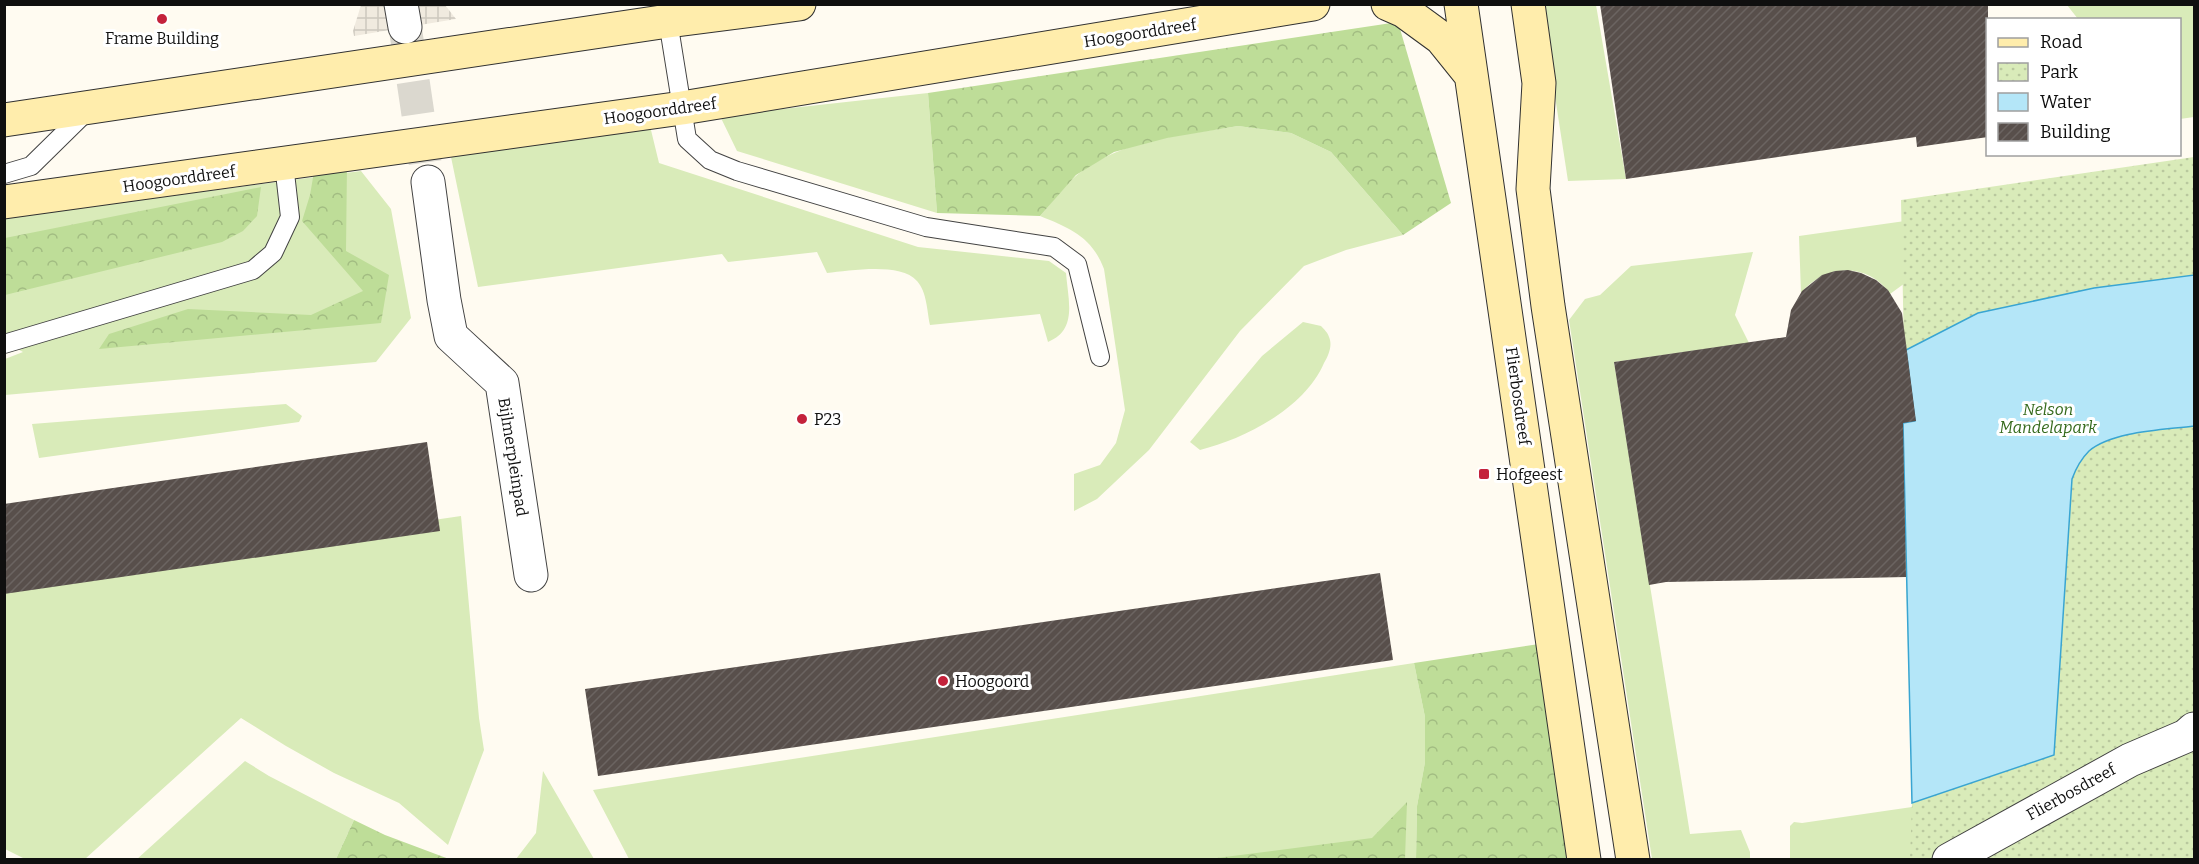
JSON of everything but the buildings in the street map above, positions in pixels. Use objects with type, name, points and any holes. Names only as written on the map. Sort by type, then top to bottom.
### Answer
[{"type":"street","points":[[4,120],[668,21],[799,4]]},
{"type":"street","name":"Hoogoorddreef","points":[[4,202],[682,108],[1313,4]]},
{"type":"street","points":[[1388,4],[1404,11],[1441,38],[1471,75]]},
{"type":"street","name":"Flierbosdreef","points":[[1461,4],[1584,860]]},
{"type":"street","points":[[1528,4],[1539,83],[1533,189],[1548,306],[1633,860]]},
{"type":"street","name":"Bijlmerpleinpad","points":[[428,182],[451,336],[502,383],[531,575]]},
{"type":"street","name":"Flierbosdreef","points":[[1949,860],[2130,760],[2186,736],[2194,729]]},
{"type":"lane","points":[[668,21],[687,139],[710,160],[737,171],[926,227],[1054,247],[1077,264],[1100,357]]},
{"type":"lane","points":[[4,174],[31,166],[92,106]]},
{"type":"lane","points":[[4,344],[254,270],[273,253],[290,217],[284,164]]},
{"type":"green space","points":[[1541,5],[1596,5],[1626,179],[1568,181]]},
{"type":"green space","points":[[2067,5],[2194,5],[2194,117],[2181,119],[2181,18],[2077,18]]},
{"type":"green space","points":[[1398,22],[1451,203],[1403,235],[1331,152],[1291,133],[1238,126],[1167,138],[1114,152],[1076,175],[1040,216],[937,213],[928,93]]},
{"type":"green space","points":[[928,93],[937,213],[737,151],[720,116]]},
{"type":"green space","points":[[650,126],[659,163],[918,247],[1049,261],[1066,273],[1069,313],[1064,330],[1048,342],[1040,314],[930,325],[923,291],[917,281],[909,275],[899,271],[874,269],[827,273],[817,252],[728,262],[722,254],[478,287],[451,157]]},
{"type":"green space","points":[[1238,126],[1291,133],[1331,152],[1403,235],[1346,250],[1304,266],[1240,331],[1149,450],[1097,499],[1074,511],[1074,474],[1100,465],[1116,443],[1125,410],[1104,269],[1093,249],[1079,235],[1040,216],[1077,175],[1113,153],[1154,140]]},
{"type":"green space","name":"Nelson Mandelapark","points":[[2194,157],[2194,859],[1910,859],[1912,803],[1902,419],[1904,352],[1901,200]]},
{"type":"green space","points":[[347,165],[346,251],[389,275],[381,323],[99,349],[109,334],[188,309],[311,315],[363,291],[302,221],[310,195],[315,166]]},
{"type":"green space","points":[[361,171],[391,209],[411,318],[376,362],[5,395],[5,359],[23,352],[5,342],[4,218]]},
{"type":"green space","points":[[2194,180],[1931,264],[1890,294],[1881,283],[1870,276],[1846,271],[1833,272],[1822,277],[1801,293],[1799,236]]},
{"type":"green space","points":[[261,187],[257,216],[243,231],[222,242],[5,295],[5,238]]},
{"type":"green space","points":[[1753,252],[1735,315],[1749,343],[1614,362],[1690,834],[1741,830],[1750,852],[1750,859],[1652,859],[1569,320],[1585,299],[1600,295],[1631,266]]},
{"type":"green space","points":[[1303,322],[1321,326],[1328,334],[1330,351],[1315,379],[1303,394],[1272,419],[1236,438],[1200,450],[1190,442],[1262,356]]},
{"type":"green space","points":[[286,404],[302,416],[299,422],[39,458],[32,424]]},
{"type":"green space","points":[[461,516],[479,718],[484,750],[448,845],[399,803],[334,773],[241,718],[85,859],[25,859],[5,849],[4,583]]},
{"type":"green space","points":[[1539,644],[1568,859],[1416,859],[1417,806],[1425,762],[1425,717],[1414,663]]},
{"type":"green space","points":[[1414,663],[1425,717],[1425,762],[1417,806],[1416,859],[629,859],[593,790]]},
{"type":"green space","points":[[2100,758],[1908,859],[1790,859],[1790,826],[1794,822],[1802,823],[1912,807]]},
{"type":"green space","points":[[245,761],[354,820],[336,859],[136,860]]},
{"type":"green space","points":[[543,771],[594,859],[516,859],[536,833]]},
{"type":"green space","points":[[1407,802],[1405,859],[1209,859],[1372,838]]},
{"type":"green space","points":[[354,820],[385,835],[449,859],[336,859]]},
{"type":"shaded area","points":[[361,5],[445,5],[456,19],[354,36],[353,31]]},
{"type":"water","points":[[2194,275],[2194,426],[2139,432],[2099,444],[2084,457],[2072,479],[2054,755],[1912,803],[1903,423],[1915,421],[1906,350],[1978,313],[2094,288]]},
{"type":"tunnel","points":[[406,33],[428,182]]},
{"type":"place","name":"Frame Building","points":[[162,19]]},
{"type":"place","name":"P23","points":[[802,419]]},
{"type":"place","name":"Hofgeest","points":[[1484,474]]},
{"type":"place","name":"Hoogoord","points":[[943,681]]}]
